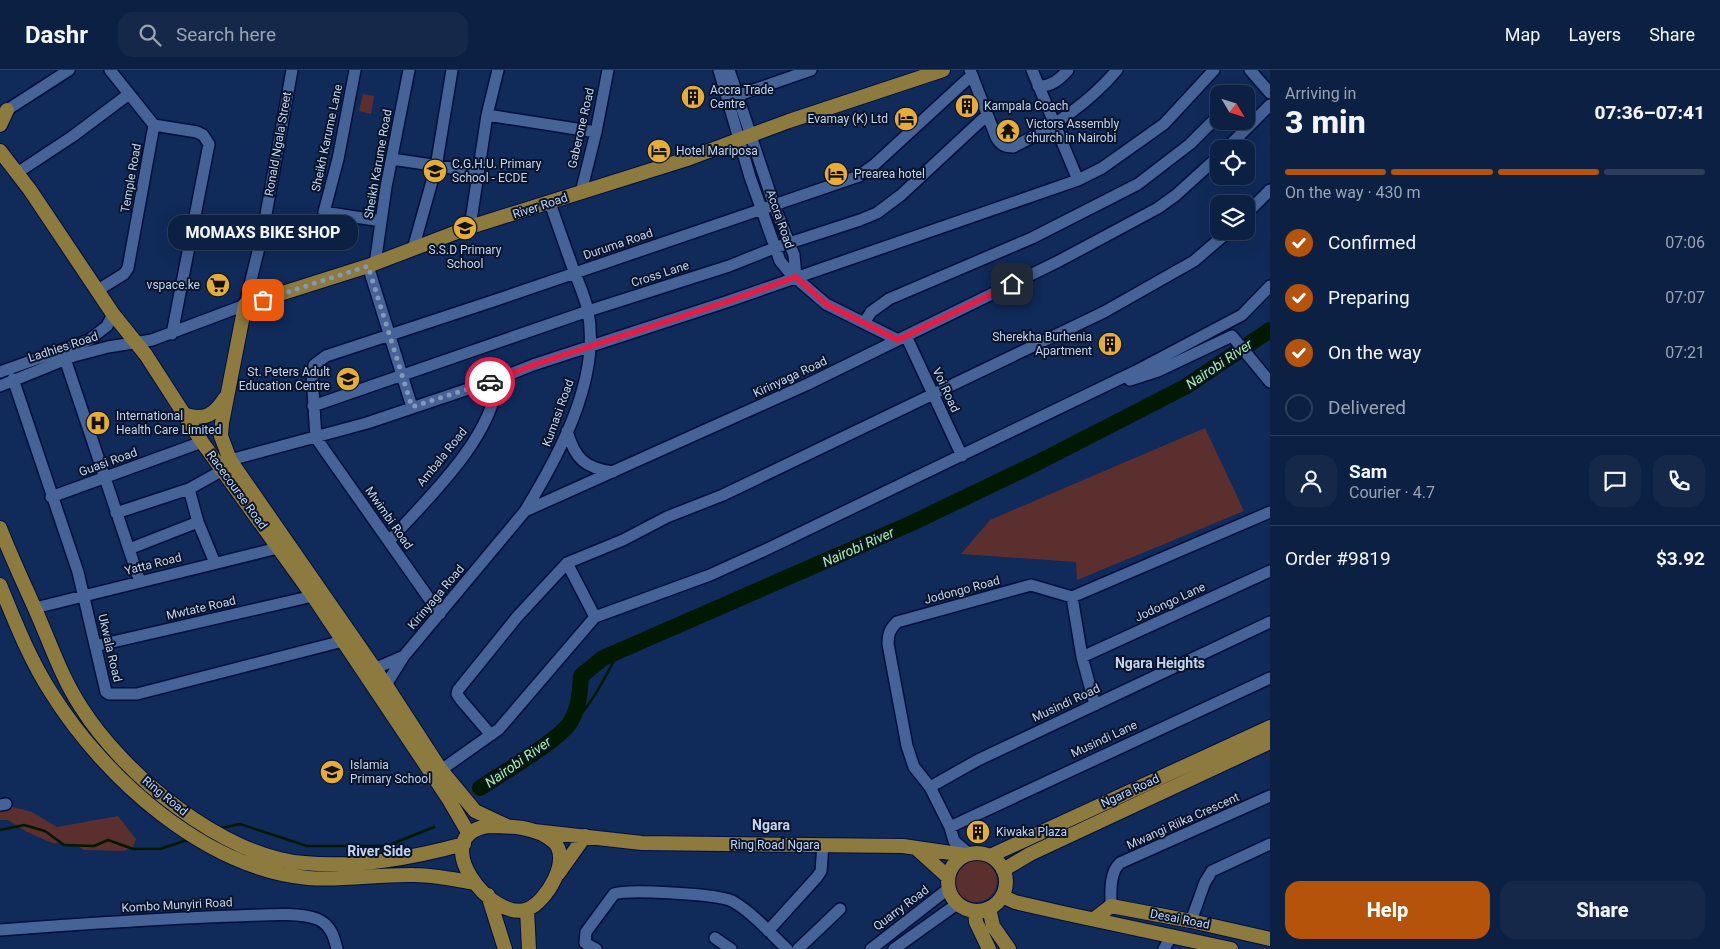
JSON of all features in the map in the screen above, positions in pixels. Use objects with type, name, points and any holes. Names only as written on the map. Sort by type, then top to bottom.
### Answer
[{"type":"main road","name":"River Road","points":[[246,305],[371,265],[470,227],[550,203],[745,139],[789,121],[943,70]]},
{"type":"main road","points":[[0,125],[3,110]]},
{"type":"main road","name":"Racecourse Road","points":[[0,151],[113,314],[138,343],[202,442],[226,465],[382,690],[441,770],[475,811],[507,826]]},
{"type":"main road","name":"Ronald Ngala Street","points":[[221,436],[227,395],[246,305]]},
{"type":"main road","name":"Ronald Ngala Street","points":[[186,415],[197,418],[212,414],[218,409],[227,395]]},
{"type":"main road","name":"Racecourse Road","points":[[221,436],[226,465],[278,548],[313,596],[342,641],[369,671]]},
{"type":"main road","name":"Ring Road","points":[[0,528],[66,682],[81,708],[106,742],[204,834],[233,858],[268,870],[307,878],[346,879],[412,875],[474,883]]},
{"type":"main road","name":"Ring Road","points":[[0,586],[32,658],[71,723],[100,759],[164,814],[204,834],[246,848],[303,863],[341,865],[420,855],[466,839]]},
{"type":"main road","name":"Racecourse Road","points":[[382,690],[448,798],[466,839]]},
{"type":"main road","name":"Ngara Road","points":[[990,856],[1270,727]]},
{"type":"main road","points":[[1239,740],[1246,753]]},
{"type":"main road","name":"Ngara Road","points":[[1004,870],[1030,854],[1270,742]]},
{"type":"main road","points":[[557,874],[558,850],[554,842],[534,831],[507,826],[476,828],[466,839],[462,853],[464,868],[474,883],[488,895],[513,910],[527,910],[538,902],[585,836]]},
{"type":"main road","name":"Ring Road Ngara","points":[[534,831],[642,843],[903,846],[967,854]]},
{"type":"main road","points":[[916,848],[948,883],[957,904],[982,909],[997,934],[1009,949]]},
{"type":"main road","points":[[948,883],[957,860],[967,854],[983,853],[990,856],[1004,870],[1006,882],[1002,896],[982,909],[976,922],[988,948]]},
{"type":"main road","points":[[488,895],[505,949]]},
{"type":"main road","name":"Desai Road","points":[[1002,896],[1015,902],[1231,949]]},
{"type":"main road","points":[[1094,919],[1111,906]]},
{"type":"main road","name":"Desai Road","points":[[1111,906],[1191,921],[1270,939]]},
{"type":"main road","points":[[527,910],[529,949]]},
{"type":"street","points":[[3,110],[69,70]]},
{"type":"street","points":[[110,70],[154,125],[197,132],[208,140],[208,152],[172,334]]},
{"type":"street","name":"Ronald Ngala Street","points":[[246,305],[263,230],[292,70]]},
{"type":"street","name":"Sheikh Karume Lane","points":[[355,70],[338,159],[324,212],[381,221]]},
{"type":"street","name":"Sheikh Karume Road","points":[[409,70],[371,265],[412,407]]},
{"type":"street","points":[[414,249],[436,167],[452,70]]},
{"type":"street","points":[[470,227],[488,115],[498,70]]},
{"type":"street","name":"Gaberone Road","points":[[581,192],[596,132],[608,70]]},
{"type":"street","name":"Accra Road","points":[[719,70],[745,139],[790,244],[796,264],[796,277]]},
{"type":"street","name":"Accra Road","points":[[729,70],[762,209],[774,248],[784,267],[796,277]]},
{"type":"street","points":[[736,96],[811,70]]},
{"type":"street","points":[[1032,70],[1055,121],[1078,180]]},
{"type":"street","points":[[1038,86],[1045,86],[1055,82],[1068,70]]},
{"type":"street","points":[[971,72],[986,116],[998,141],[1007,147],[1013,147],[1050,128],[1055,121],[1087,100],[1117,70]]},
{"type":"street","points":[[116,514],[189,489],[226,465],[498,379],[533,365],[1078,180],[1102,168],[1164,124],[1214,70]]},
{"type":"street","points":[[1250,70],[1270,94]]},
{"type":"street","name":"Duruma Road","points":[[316,438],[312,374],[317,361],[858,176],[874,165],[971,72]]},
{"type":"street","points":[[17,173],[73,136],[129,94]]},
{"type":"street","points":[[1235,140],[1270,105]]},
{"type":"street","points":[[488,115],[596,132]]},
{"type":"street","name":"Cross Lane","points":[[313,406],[588,311],[729,266],[774,248],[877,213],[907,189],[986,116]]},
{"type":"street","points":[[864,323],[871,312],[889,299],[1032,238],[1138,184],[1190,144],[1210,124]]},
{"type":"street","name":"Temple Road","points":[[98,290],[124,274],[128,268],[154,125]]},
{"type":"street","points":[[392,159],[478,172]]},
{"type":"street","name":"Kirinyaga Road","points":[[382,690],[404,656],[525,511],[808,384],[1059,261],[1158,208],[1176,196],[1210,164]]},
{"type":"street","points":[[1255,205],[1270,190]]},
{"type":"street","name":"Kumasi Road","points":[[525,511],[544,480],[567,431],[585,380],[589,347],[588,311],[550,203]]},
{"type":"street","points":[[491,735],[461,700],[458,690],[517,617],[567,563],[622,540],[667,517],[723,495],[1120,303],[1194,261],[1218,240]]},
{"type":"street","points":[[796,277],[826,304],[864,323],[902,338]]},
{"type":"street","points":[[441,770],[491,735],[595,617],[710,575],[962,456],[1136,371],[1242,315],[1270,286]]},
{"type":"street","name":"River Road","points":[[138,343],[172,334],[246,305]]},
{"type":"street","name":"Ladhies Road","points":[[0,372],[89,340],[107,326],[113,314]]},
{"type":"street","points":[[1097,389],[1158,371],[1232,336],[1270,382]]},
{"type":"street","name":"Voi Road","points":[[902,338],[933,394],[962,456]]},
{"type":"street","name":"Ladhies Road","points":[[0,386],[65,359],[108,347],[138,343]]},
{"type":"street","points":[[65,359],[140,582]]},
{"type":"street","name":"Ukwala Road","points":[[13,379],[84,595],[106,692],[112,695],[137,694],[342,641]]},
{"type":"street","name":"Ambala Road","points":[[389,541],[479,434],[496,397],[498,379]]},
{"type":"street","points":[[567,431],[577,456],[593,468],[613,472]]},
{"type":"street","name":"Mwimbi Road","points":[[316,438],[440,614]]},
{"type":"street","name":"Guasi Road","points":[[51,497],[202,442]]},
{"type":"street","points":[[189,489],[198,522],[215,563]]},
{"type":"street","points":[[1095,705],[1082,657],[1072,597],[1270,512]]},
{"type":"street","points":[[129,549],[198,522]]},
{"type":"street","name":"Yatta Road","points":[[35,608],[278,548]]},
{"type":"street","points":[[567,563],[595,617]]},
{"type":"street","name":"Jodongo Lane","points":[[1082,657],[1270,571]]},
{"type":"street","name":"Jodongo Road","points":[[967,854],[956,843],[930,787],[914,767],[907,746],[888,644],[888,635],[891,628],[897,622],[1031,585],[1072,597]]},
{"type":"street","name":"Mwtate Road","points":[[96,646],[313,596]]},
{"type":"street","name":"Musindi Road","points":[[930,787],[978,760],[1270,622]]},
{"type":"street","points":[[369,671],[404,656]]},
{"type":"street","name":"Musindi Lane","points":[[950,827],[1270,678]]},
{"type":"street","name":"Mwangi Riika Crescent","points":[[1111,906],[1110,889],[1115,870],[1120,863],[1270,796]]},
{"type":"street","points":[[942,852],[956,843]]},
{"type":"street","points":[[1191,921],[1205,882],[1212,871],[1270,844]]},
{"type":"street","points":[[768,931],[821,871],[823,845]]},
{"type":"street","name":"Quarry Road","points":[[871,949],[948,883]]},
{"type":"street","points":[[596,949],[585,943],[586,932],[605,905],[618,893],[676,894],[725,899],[736,904],[787,949]]},
{"type":"street","points":[[894,949],[957,904]]},
{"type":"street","points":[[798,949],[840,909]]},
{"type":"street","name":"Kombo Munyiri Road","points":[[0,930],[279,915],[315,918],[323,922],[331,930],[336,949]]},
{"type":"street","points":[[1164,949],[1172,935]]},
{"type":"street","points":[[715,938],[731,949]]},
{"type":"shaded area","points":[[363,94],[374,96],[371,114],[359,111]]},
{"type":"shaded area","points":[[1205,428],[1244,511],[1077,580],[1076,562],[961,554],[990,520]]},
{"type":"shaded area","points":[[13,807],[32,812],[57,827],[118,816],[136,839],[133,848],[123,851],[84,850],[75,844],[52,843],[27,832],[8,820],[0,820],[0,809]]},
{"type":"shaded area","points":[[980,860],[988,863],[994,869],[997,881],[994,893],[988,899],[972,902],[964,899],[958,893],[955,877],[958,869],[964,863]]},
{"type":"waterway","name":"Nairobi River","points":[[480,788],[543,747],[565,729],[574,716],[580,694],[581,676],[603,658],[912,523],[1037,463],[1185,387],[1270,330]]},
{"type":"waterway","points":[[570,724],[591,701],[619,651]]},
{"type":"waterway","name":"Nairobi River","points":[[221,828],[240,824],[307,846],[387,846],[434,827]]},
{"type":"waterway","name":"Nairobi River","points":[[0,830],[24,825],[45,831],[64,845],[94,846],[108,840],[133,849],[160,849],[190,839]]},
{"type":"way so far","points":[[263,300],[368,266],[412,407],[490,382]]},
{"type":"place","name":"Accra Trade Centre","points":[[693,97]]},
{"type":"place","name":"Kampala Coach","points":[[967,106]]},
{"type":"place","name":"Evamay (K) Ltd","points":[[906,119]]},
{"type":"place","name":"Victors Assembly church in Nairobi","points":[[1008,131]]},
{"type":"place","name":"Hotel Mariposa","points":[[659,151]]},
{"type":"place","name":"C.G.H.U. Primary School - ECDE","points":[[435,171]]},
{"type":"place","name":"Prearea hotel","points":[[836,174]]},
{"type":"place","name":"S.S.D Primary School","points":[[465,228]]},
{"type":"place","name":"vspace.ke","points":[[218,285]]},
{"type":"place","name":"MOMAXS BIKE SHOP","points":[[263,300]]},
{"type":"place","name":"Sherekha Burhenia Apartment","points":[[1110,344]]},
{"type":"place","name":"St. Peters Adult Education Centre","points":[[348,379]]},
{"type":"place","name":"International Health Care Limited","points":[[98,423]]},
{"type":"place","name":"Islamia Primary School","points":[[332,772]]},
{"type":"place","name":"Kiwaka Plaza","points":[[978,832]]},
{"type":"district","name":"Ngara Heights","points":[[1160,663]]},
{"type":"district","name":"Ngara","points":[[771,825]]},
{"type":"district","name":"River Side","points":[[379,851]]},
{"type":"route","points":[[490,382],[533,365],[796,277],[804,287],[826,304],[898,340],[1012,284]]}]
